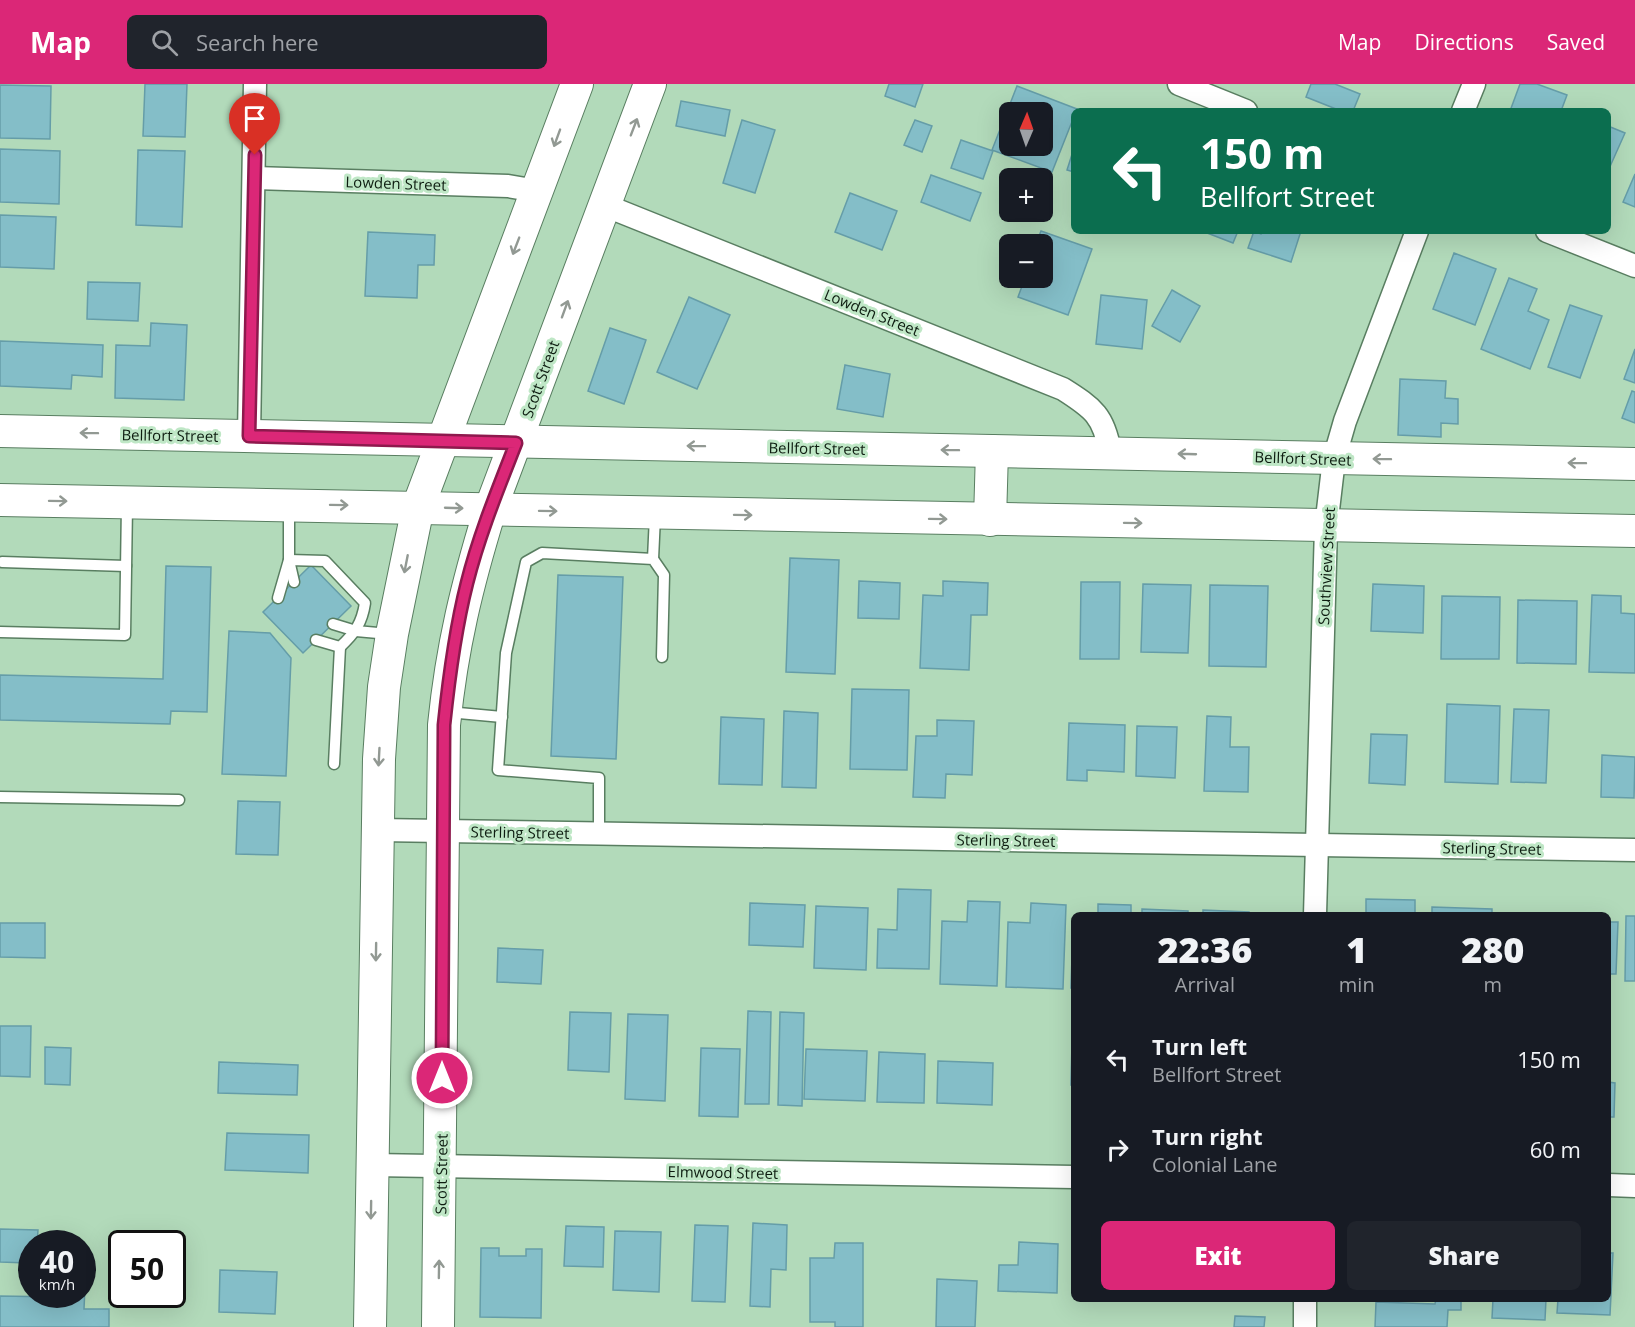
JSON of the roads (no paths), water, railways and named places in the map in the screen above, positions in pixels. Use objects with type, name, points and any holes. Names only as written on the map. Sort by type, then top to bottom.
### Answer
[{"type":"main road","points":[[370,1327],[379,759],[384,687],[392,634],[418,507],[577,84]]},
{"type":"main road","name":"Scott Street","points":[[438,1327],[446,712],[453,650],[467,582],[490,510],[650,84]]},
{"type":"main road","name":"Bellfort Street","points":[[0,431],[1635,464]]},
{"type":"main road","points":[[990,520],[992,451]]},
{"type":"main road","points":[[0,500],[1326,527],[1635,531]]},
{"type":"street","points":[[249,436],[255,84]]},
{"type":"street","points":[[1179,84],[1239,108]]},
{"type":"street","points":[[1464,108],[1474,84]]},
{"type":"street","name":"Lowden Street","points":[[255,178],[508,186],[537,191]]},
{"type":"street","name":"Lowden Street","points":[[603,205],[1063,389],[1096,414],[1106,428],[1110,452]]},
{"type":"street","name":"Southview Street","points":[[1315,912],[1326,527],[1334,459],[1345,421],[1416,234]]},
{"type":"street","points":[[1555,234],[1635,266]]},
{"type":"street","name":"Sterling Street","points":[[378,830],[1635,850]]},
{"type":"street","name":"Elmwood Street","points":[[372,1165],[1071,1177]]},
{"type":"street","points":[[1611,1185],[1635,1186]]},
{"type":"street","points":[[1305,1302],[1305,1327]]},
{"type":"lane","points":[[0,632],[125,635],[127,502]]},
{"type":"lane","points":[[290,505],[289,560],[294,582]]},
{"type":"lane","points":[[655,513],[653,559],[664,575],[662,657]]},
{"type":"lane","points":[[599,833],[600,778],[498,771],[506,653],[526,562],[542,553],[653,559]]},
{"type":"lane","points":[[278,598],[289,560]]},
{"type":"lane","points":[[289,560],[325,561],[364,603],[363,617],[356,632],[340,647],[334,764]]},
{"type":"lane","points":[[3,562],[126,566]]},
{"type":"lane","points":[[333,624],[356,632],[392,634]]},
{"type":"lane","points":[[316,640],[340,647]]},
{"type":"lane","points":[[446,712],[502,717]]},
{"type":"lane","points":[[0,797],[179,800]]}]
